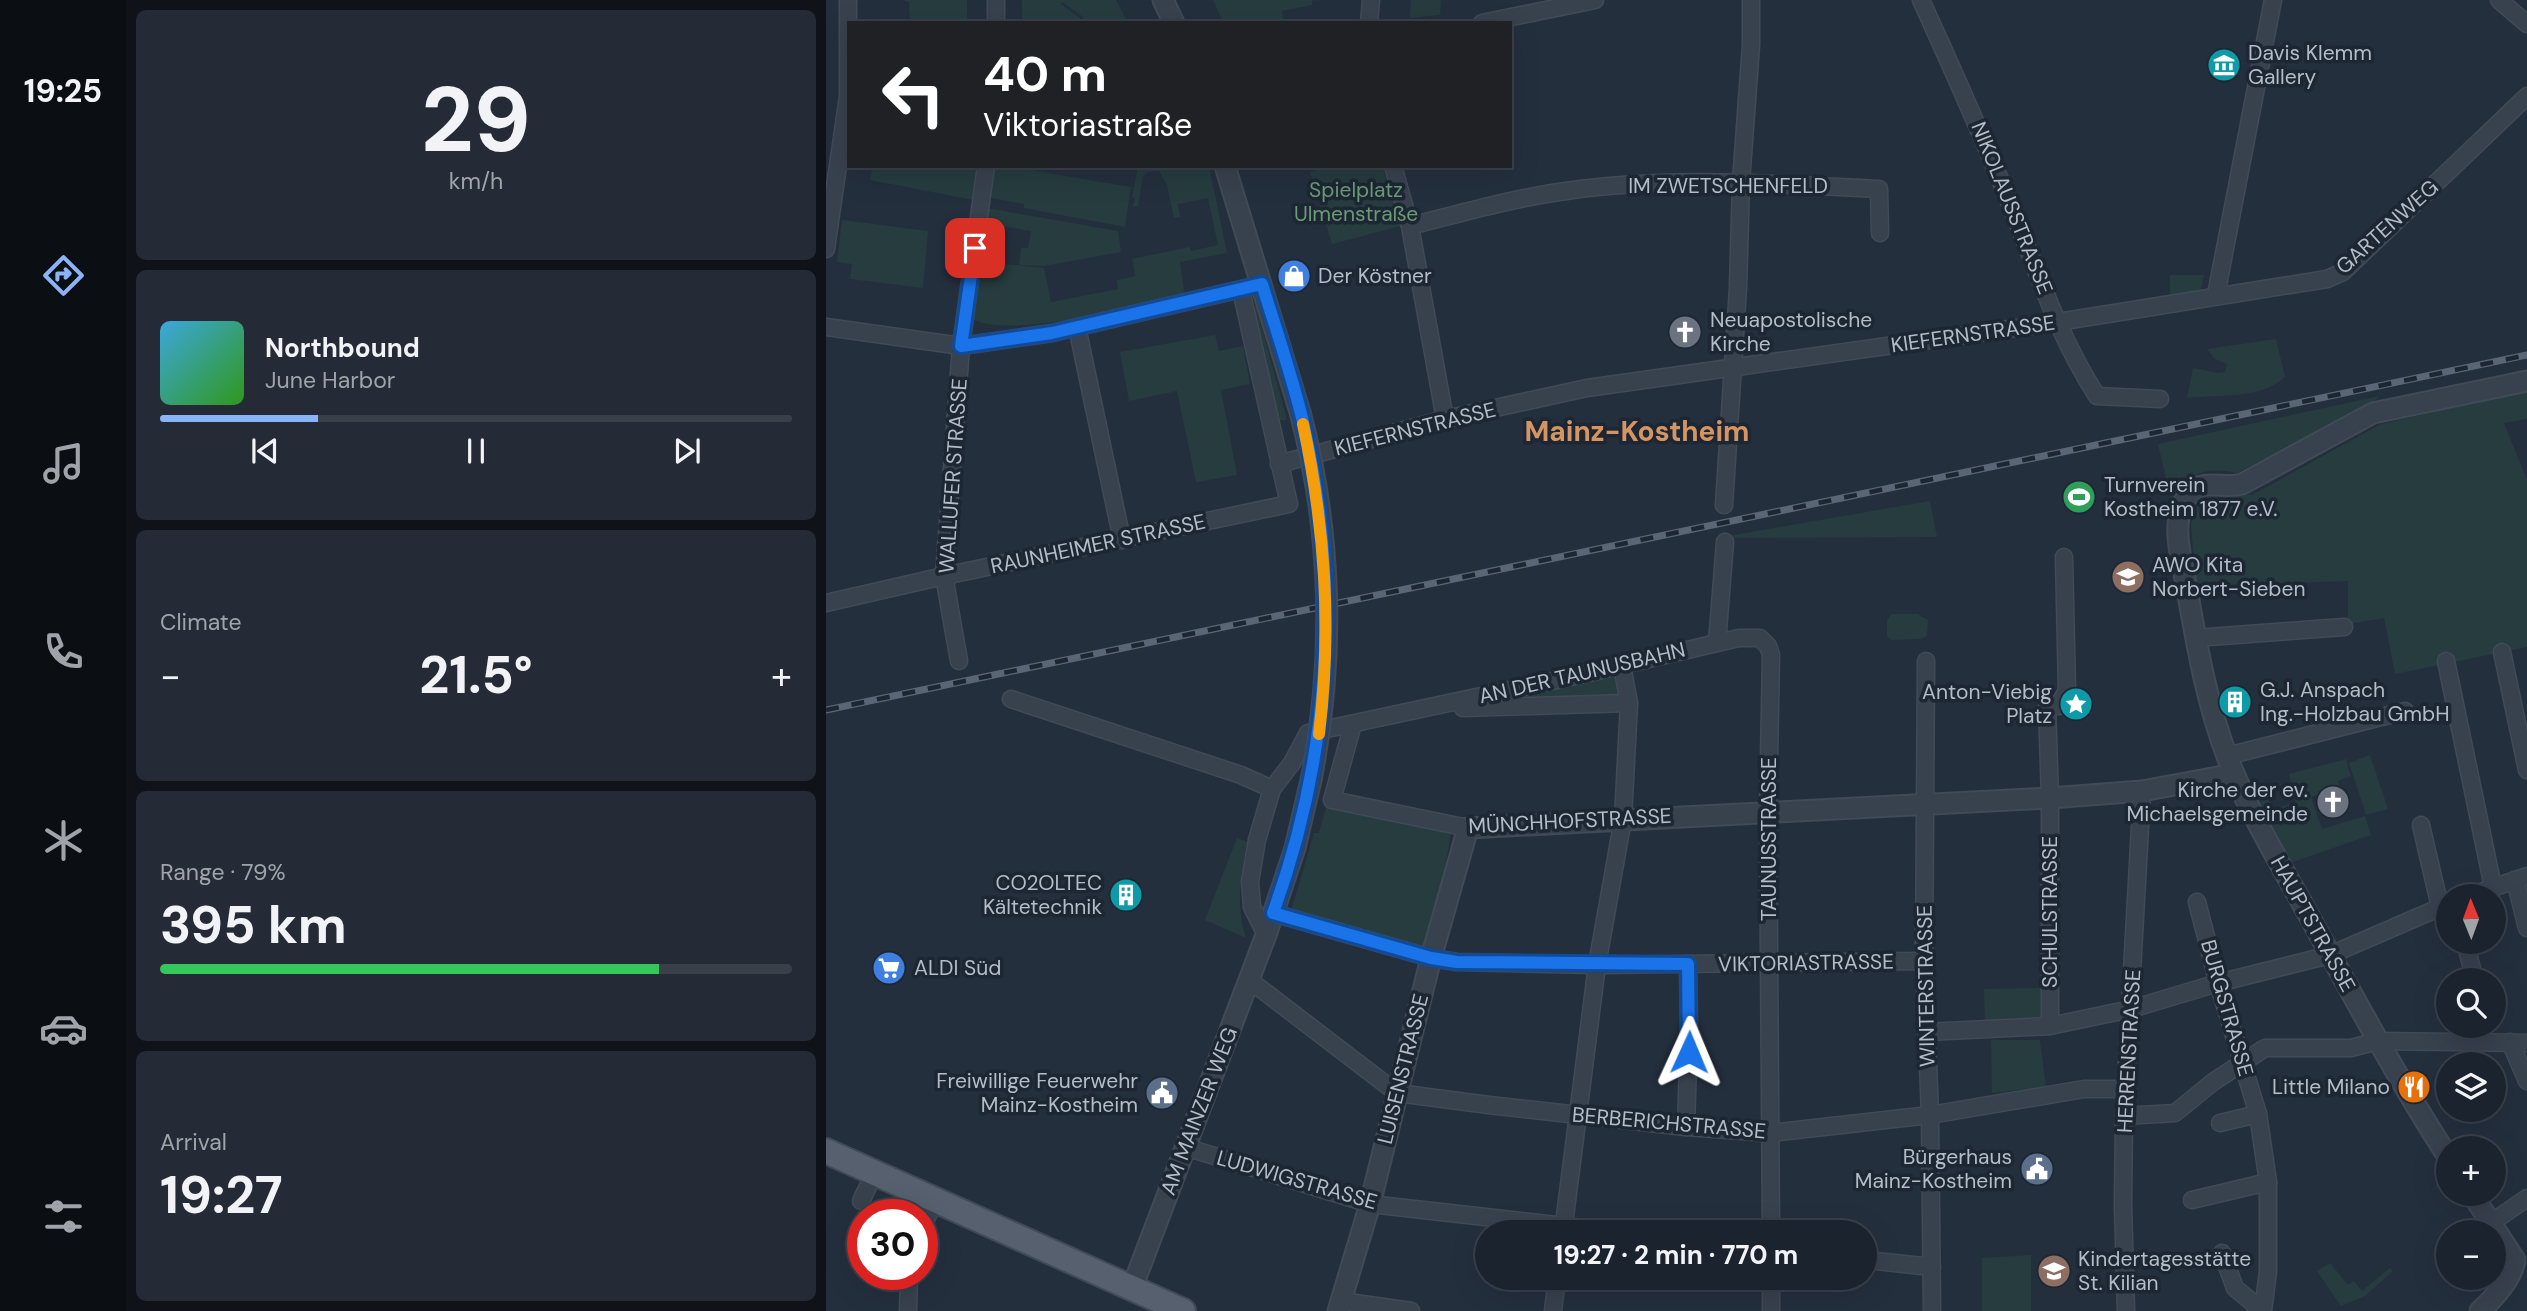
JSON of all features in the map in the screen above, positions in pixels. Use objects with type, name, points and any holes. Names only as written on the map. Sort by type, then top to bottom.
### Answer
[{"type":"main road","points":[[826,1151],[936,1199]]},
{"type":"main road","points":[[938,1200],[1183,1311]]},
{"type":"street","points":[[848,0],[848,21]]},
{"type":"street","points":[[996,0],[996,21]]},
{"type":"street","points":[[1163,0],[1173,21]]},
{"type":"street","points":[[1369,21],[1371,0]]},
{"type":"street","points":[[1492,21],[1595,0]]},
{"type":"street","points":[[1724,505],[1751,45],[1751,0]]},
{"type":"street","name":"NIKOLAUSSTRASSE","points":[[1921,0],[1975,117],[2058,322],[2097,396],[2160,399]]},
{"type":"street","points":[[2216,295],[2273,0]]},
{"type":"street","points":[[2499,0],[2527,24]]},
{"type":"street","name":"GARTENWEG","points":[[2216,295],[2316,281],[2343,272],[2527,96]]},
{"type":"street","points":[[826,249],[847,103]]},
{"type":"street","name":"WALLUFER STRASSE","points":[[959,661],[944,576],[961,346],[986,168]]},
{"type":"street","name":"AM MAINZER WEG","points":[[1132,1288],[1266,934],[1295,848],[1311,780],[1325,678],[1326,593],[1319,507],[1300,412],[1227,168]]},
{"type":"street","points":[[1394,168],[1410,226],[1445,419]]},
{"type":"street","name":"IM ZWETSCHENFELD","points":[[1410,226],[1506,202],[1565,191],[1679,181],[1879,189],[1880,233]]},
{"type":"street","points":[[826,327],[961,346],[1077,327],[1262,284]]},
{"type":"street","points":[[1241,290],[1279,464]]},
{"type":"street","name":"KIEFERNSTRASSE","points":[[1279,464],[1445,419],[1587,388],[2058,322],[2216,295]]},
{"type":"street","points":[[1077,327],[1122,540]]},
{"type":"street","name":"HAUPTSTRASSE","points":[[2436,1138],[2404,1088],[2330,955],[2257,821],[2231,765],[2195,638],[2178,534],[2179,518],[2190,493],[2204,486],[2242,484],[2373,413],[2527,381]]},
{"type":"street","name":"RAUNHEIMER STRASSE","points":[[826,603],[1289,504],[1279,464]]},
{"type":"street","points":[[1717,643],[1725,542]]},
{"type":"street","name":"SCHULSTRASSE","points":[[2050,1026],[2050,798],[2047,706],[2059,706],[2067,691],[2064,557]]},
{"type":"street","points":[[2195,638],[2344,627]]},
{"type":"street","name":"AN DER TAUNUSBAHN","points":[[1353,724],[1739,638]]},
{"type":"street","name":"TAUNUSSTRASSE","points":[[1739,638],[1760,638],[1768,646],[1771,655],[1768,812],[1771,1220]]},
{"type":"street","points":[[2502,652],[2527,770]]},
{"type":"street","name":"WINTERSTRASSE","points":[[1926,661],[1924,961],[1930,1115],[1932,1311]]},
{"type":"street","points":[[2446,661],[2492,884]]},
{"type":"street","points":[[1564,1220],[1597,965],[1623,819],[1629,703],[1622,666]]},
{"type":"street","points":[[1011,699],[1241,775],[1272,789]]},
{"type":"street","name":"AN DER TAUNUSBAHN","points":[[1426,709],[1629,703]]},
{"type":"street","points":[[2231,765],[2405,711]]},
{"type":"street","points":[[1266,934],[1252,907],[1250,882],[1272,789],[1293,763],[1308,733],[1353,724]]},
{"type":"street","name":"MÜNCHHOFSTRASSE","points":[[1353,724],[1332,800],[1468,828],[2142,791],[2231,765]]},
{"type":"street","name":"HERRENSTRASSE","points":[[2126,1311],[2124,1116],[2142,791]]},
{"type":"street","points":[[2421,825],[2438,884]]},
{"type":"street","name":"LUISENSTRASSE","points":[[1340,1306],[1370,1204],[1431,958],[1468,828]]},
{"type":"street","points":[[2502,884],[2521,878],[2527,928]]},
{"type":"street","name":"BURGSTRASSE","points":[[2197,902],[2218,983],[2258,1114],[2268,1182],[2269,1270],[2261,1311]]},
{"type":"street","name":"VIKTORIASTRASSE","points":[[1275,908],[1431,958],[1457,962],[1597,965],[1924,961]]},
{"type":"street","points":[[1926,1032],[2050,1026],[2131,1009],[2218,983],[2330,955],[2436,909]]},
{"type":"street","points":[[1687,1124],[1688,964]]},
{"type":"street","points":[[1248,979],[1397,1093]]},
{"type":"street","points":[[2491,1038],[2492,1042]]},
{"type":"street","points":[[2124,1116],[2175,1113],[2265,1048],[2351,1048],[2378,1041],[2527,1043]]},
{"type":"street","points":[[2510,1042],[2527,1080]]},
{"type":"street","name":"BERBERICHSTRASSE","points":[[1397,1093],[1577,1115],[1770,1133],[1930,1115],[2084,1089],[2127,1089]]},
{"type":"street","points":[[2220,1123],[2258,1114]]},
{"type":"street","name":"LUDWIGSTRASSE","points":[[1185,1147],[1370,1204],[1494,1220]]},
{"type":"street","points":[[862,1199],[875,1172]]},
{"type":"street","points":[[2192,1200],[2268,1182]]},
{"type":"street","points":[[2495,1220],[2527,1198]]},
{"type":"street","points":[[2480,1311],[2497,1293],[2514,1267],[2515,1260],[2506,1246]]},
{"type":"street","points":[[2509,1250],[2527,1260]]},
{"type":"street","name":"BURGSTRASSE","points":[[2222,1253],[2235,1288],[2261,1311]]},
{"type":"street","points":[[1877,1261],[1932,1267]]},
{"type":"street","points":[[908,1311],[909,1290]]},
{"type":"street","points":[[1553,1311],[1556,1290]]},
{"type":"street","points":[[1771,1290],[1771,1311]]},
{"type":"street","points":[[1340,1306],[1410,1311]]},
{"type":"green space","points":[[903,0],[967,0],[967,21],[910,21],[909,2]]},
{"type":"green space","points":[[1022,0],[1116,0],[1127,21],[1084,21],[1083,17],[1062,2],[1061,4],[1081,21],[1022,21]]},
{"type":"green space","points":[[1213,0],[1314,0],[1312,5],[1282,11],[1284,21],[1222,21]]},
{"type":"green space","points":[[1411,0],[1441,0],[1440,15],[1410,18]]},
{"type":"green space","points":[[873,168],[978,168],[974,200],[870,180]]},
{"type":"green space","points":[[991,168],[1019,168],[1131,187],[1125,227],[1024,208],[1024,204],[986,197]]},
{"type":"green space","points":[[1138,168],[1209,168],[1227,253],[1180,262],[1184,292],[1180,296],[1040,324],[987,324],[969,317],[976,261],[1044,268],[1051,302],[1118,289],[1117,280],[1135,276],[1132,259],[1190,247],[1191,251],[1218,245],[1208,198],[1178,204],[1180,217],[1174,218],[1167,185],[1159,171],[1147,172],[1143,176],[1138,206],[1133,207],[1135,198],[1132,197]]},
{"type":"green space","name":"Spielplatz Ulmenstraße","points":[[1322,168],[1383,168],[1401,226],[1332,244],[1310,172]]},
{"type":"green space","points":[[986,208],[1118,231],[1121,252],[1044,266],[1019,265],[1021,248],[1028,248],[1031,231],[1001,226],[997,248],[983,246]]},
{"type":"green space","points":[[842,220],[928,231],[923,288],[850,279],[852,264],[837,262]]},
{"type":"green space","points":[[2170,275],[2204,275],[2200,292],[2170,298]]},
{"type":"green space","points":[[1256,306],[1286,420],[1275,421],[1252,307]]},
{"type":"green space","points":[[1215,335],[1219,351],[1243,346],[1250,384],[1221,390],[1237,475],[1196,482],[1177,391],[1129,401],[1120,352]]},
{"type":"green space","points":[[2276,339],[2285,377],[2275,384],[2251,393],[2187,398],[2193,368],[2225,372],[2227,364],[2215,359],[2207,349]]},
{"type":"green space","points":[[2527,391],[2527,419],[2504,423],[2527,480],[2527,647],[2395,674],[2384,618],[2348,624],[2348,581],[2220,585],[2196,591],[2191,524],[2198,506],[2224,496],[2252,495],[2381,424]]},
{"type":"green space","points":[[2379,396],[2373,403],[2237,473],[2214,471],[2197,475],[2178,488],[2173,509],[2158,444]]},
{"type":"green space","points":[[1930,501],[1937,537],[1716,538]]},
{"type":"green space","points":[[1891,614],[1919,614],[1928,620],[1927,636],[1920,639],[1891,640],[1887,636],[1887,621]]},
{"type":"green space","points":[[1622,666],[1629,703],[1426,709]]},
{"type":"green space","points":[[2370,755],[2388,809],[2366,815],[2349,763]]},
{"type":"green space","points":[[2346,759],[2351,776],[2338,781],[2340,787],[2311,797],[2322,829],[2365,816],[2371,835],[2290,863],[2275,837],[2254,786],[2263,782],[2272,810],[2296,802],[2289,774]]},
{"type":"green space","points":[[1328,801],[1426,828],[1451,832],[1434,936],[1426,946],[1419,948],[1367,933],[1367,929],[1363,928],[1362,931],[1292,908],[1314,833],[1319,833]]},
{"type":"green space","points":[[1237,838],[1248,842],[1240,890],[1246,938],[1205,920]]},
{"type":"green space","points":[[2042,988],[2041,1020],[1985,1022],[1984,989]]},
{"type":"green space","points":[[1991,1040],[2040,1040],[2046,1087],[1992,1093]]},
{"type":"green space","points":[[2031,1255],[2031,1311],[1982,1311],[1982,1258]]},
{"type":"green space","points":[[2330,1263],[2348,1285],[2354,1281],[2362,1291],[2390,1268],[2393,1271],[2365,1296],[2341,1306],[2317,1271]]},
{"type":"railway","points":[[826,710],[2527,355]]},
{"type":"slow traffic","points":[[1303,424],[1319,507],[1325,578],[1326,650],[1319,734]]},
{"type":"place","name":"Davis Klemm Gallery","points":[[2224,65]]},
{"type":"place","name":"Der Köstner","points":[[1294,276]]},
{"type":"place","name":"Neuapostolische Kirche","points":[[1685,332]]},
{"type":"place","name":"Turnverein Kostheim 1877 e.V.","points":[[2079,497]]},
{"type":"place","name":"AWO Kita Norbert-Sieben","points":[[2128,577]]},
{"type":"place","name":"G.J. Anspach Ing.-Holzbau GmbH","points":[[2235,702]]},
{"type":"place","name":"Anton-Viebig Platz","points":[[2076,704]]},
{"type":"place","name":"Kirche der ev. Michaelsgemeinde","points":[[2333,802]]},
{"type":"place","name":"CO2OLTEC Kältetechnik","points":[[1126,895]]},
{"type":"place","name":"ALDI Süd","points":[[889,968]]},
{"type":"place","name":"Little Milano","points":[[2414,1087]]},
{"type":"place","name":"Freiwillige Feuerwehr Mainz-Kostheim","points":[[1162,1093]]},
{"type":"place","name":"Bürgerhaus Mainz-Kostheim","points":[[2037,1169]]},
{"type":"place","name":"Kindertagesstätte St. Kilian","points":[[2054,1271]]},
{"type":"district","name":"Mainz-Kostheim","points":[[1637,431]]},
{"type":"route","points":[[975,248],[961,346],[1052,333],[1262,284],[1303,420],[1319,507],[1327,621],[1325,678],[1314,764],[1295,848],[1273,913],[1431,958],[1457,962],[1688,964],[1689,1052]]}]
